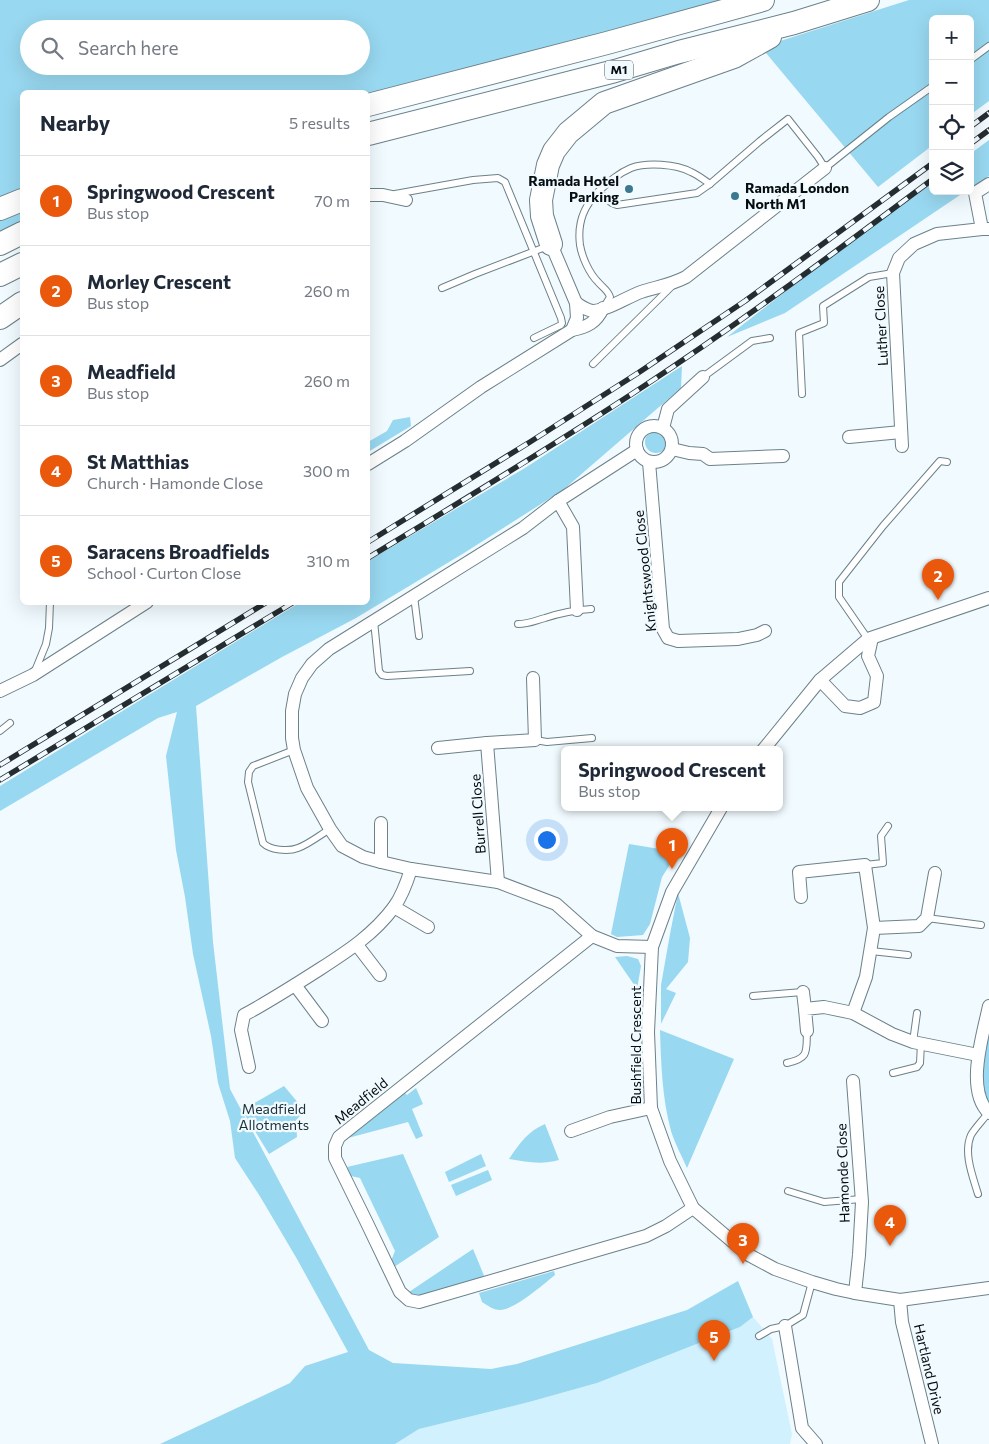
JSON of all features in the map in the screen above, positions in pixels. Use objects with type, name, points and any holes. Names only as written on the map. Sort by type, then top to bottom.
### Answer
[{"type":"highway","name":"M1","points":[[370,103],[608,43],[763,0]]},
{"type":"highway","name":"M1","points":[[370,133],[615,71],[679,52],[794,23],[868,0]]},
{"type":"highway","name":"M1","points":[[543,248],[541,200],[548,165],[554,151],[568,133],[604,103],[734,57],[794,23]]},
{"type":"highway","name":"M1","points":[[370,139],[430,117]]},
{"type":"highway","points":[[0,209],[20,201]]},
{"type":"highway","points":[[0,244],[20,234]]},
{"type":"highway","points":[[0,275],[20,265]]},
{"type":"highway","points":[[0,318],[20,304]]},
{"type":"street","points":[[576,303],[593,311],[686,277],[825,168]]},
{"type":"street","points":[[985,229],[975,193],[989,184]]},
{"type":"street","points":[[370,195],[383,195],[406,200]]},
{"type":"street","name":"Luther Close","points":[[902,446],[893,273],[899,258],[914,244],[937,234],[985,229]]},
{"type":"street","points":[[543,248],[576,303],[577,318],[572,330]]},
{"type":"street","points":[[370,463],[405,441],[481,387],[572,330],[583,328],[598,318],[603,308]]},
{"type":"street","points":[[0,360],[20,345]]},
{"type":"street","points":[[663,428],[668,409],[703,377]]},
{"type":"street","points":[[651,426],[663,428],[671,437],[672,449],[661,461],[650,462],[644,459],[637,450],[638,438],[645,428],[651,426]]},
{"type":"street","points":[[849,437],[901,432]]},
{"type":"street","points":[[672,449],[703,454],[710,459],[783,456]]},
{"type":"street","points":[[637,450],[558,501],[523,528],[329,649],[312,664],[302,678],[292,711],[292,728],[294,750],[307,788],[342,846],[363,857],[411,869],[498,882],[556,904],[592,936],[617,946],[652,946]]},
{"type":"street","name":"Knightswood Close","points":[[650,462],[663,629],[668,638],[678,641],[738,639],[757,635],[765,631]]},
{"type":"street","points":[[558,501],[572,527],[577,610]]},
{"type":"street","points":[[766,746],[820,680],[870,639],[989,598]]},
{"type":"street","points":[[0,691],[33,675],[142,605]]},
{"type":"street","points":[[820,680],[845,706],[860,708],[874,702],[877,676],[868,656],[870,639]]},
{"type":"street","points":[[438,748],[535,740],[533,678]]},
{"type":"street","name":"Burrell Close","points":[[487,743],[498,882]]},
{"type":"street","name":"Bushfield Crescent","points":[[719,811],[672,892],[652,946],[648,1032],[651,1108],[670,1162],[693,1208],[746,1254],[775,1269],[812,1282],[855,1293],[900,1300],[989,1288]]},
{"type":"street","points":[[381,823],[381,862]]},
{"type":"street","points":[[801,897],[799,872],[865,865],[874,928],[866,977],[853,1013]]},
{"type":"street","points":[[249,1067],[241,1030],[244,1015],[357,945],[376,928],[394,906],[404,890],[411,869]]},
{"type":"street","points":[[874,928],[919,926],[928,918],[936,873]]},
{"type":"street","points":[[394,906],[428,927]]},
{"type":"street","name":"Meadfield","points":[[592,936],[339,1138],[335,1146],[335,1158],[400,1292],[409,1300],[419,1302],[646,1236],[666,1226],[693,1208]]},
{"type":"street","points":[[357,945],[380,975]]},
{"type":"street","points":[[295,985],[322,1021]]},
{"type":"street","points":[[803,992],[807,1030]]},
{"type":"street","points":[[989,1006],[978,1055],[978,1093],[982,1106],[989,1113]]},
{"type":"street","points":[[806,1010],[824,1007],[853,1013],[892,1034],[917,1043],[978,1055]]},
{"type":"street","name":"Hamonde Close","points":[[854,1080],[862,1199],[855,1293]]},
{"type":"street","points":[[571,1131],[610,1117],[651,1108]]},
{"type":"street","name":"Hartland Drive","points":[[900,1300],[902,1322],[932,1444]]},
{"type":"street","points":[[785,1326],[802,1428],[816,1444]]},
{"type":"lane","points":[[974,57],[989,46]]},
{"type":"lane","points":[[598,192],[617,205],[692,194],[704,189],[788,119],[818,156],[825,168],[889,117],[929,89]]},
{"type":"lane","points":[[603,308],[610,296],[589,268],[584,257],[580,239],[581,220],[589,201],[612,179],[633,167],[652,164],[682,168],[710,184]]},
{"type":"lane","points":[[383,195],[473,180],[498,178],[505,182],[543,248],[562,323],[534,338]]},
{"type":"lane","points":[[442,288],[543,248]]},
{"type":"lane","points":[[802,394],[799,333],[824,323],[823,306],[869,277],[893,273]]},
{"type":"lane","points":[[593,364],[676,282]]},
{"type":"lane","points":[[703,377],[752,341],[770,338]]},
{"type":"lane","points":[[870,639],[839,597],[839,582],[883,526],[940,461],[947,462]]},
{"type":"lane","points":[[414,596],[418,636]]},
{"type":"lane","points":[[33,675],[46,644],[50,605]]},
{"type":"lane","points":[[518,624],[531,624],[577,610],[591,609]]},
{"type":"lane","points":[[374,620],[379,671],[382,675],[470,671]]},
{"type":"lane","points":[[0,731],[10,723]]},
{"type":"lane","points":[[535,740],[547,742],[592,738]]},
{"type":"lane","points":[[294,750],[253,766],[249,772],[248,782],[263,843],[268,847],[298,848],[330,829]]},
{"type":"lane","points":[[865,865],[882,863],[881,836],[888,826]]},
{"type":"lane","points":[[928,918],[981,925]]},
{"type":"lane","points":[[871,951],[908,955]]},
{"type":"lane","points":[[752,996],[803,992]]},
{"type":"lane","points":[[893,1074],[917,1067],[920,1063],[916,1013]]},
{"type":"lane","points":[[787,1063],[799,1060],[805,1053],[807,1030]]},
{"type":"lane","points":[[978,1194],[971,1170],[968,1147],[971,1135],[989,1113]]},
{"type":"lane","points":[[788,1191],[824,1202],[862,1199]]},
{"type":"lane","points":[[759,1336],[771,1329],[785,1326],[804,1315],[812,1282]]},
{"type":"shaded area","points":[[753,1317],[772,1339],[792,1434],[790,1444],[395,1444],[419,1429],[597,1383],[740,1327]]},
{"type":"green space","points":[[0,0],[745,0],[370,106],[370,90],[20,90],[20,239],[0,249]]},
{"type":"green space","points":[[909,0],[989,0],[989,101],[974,112],[974,15],[929,15],[929,148],[878,187],[761,47]]},
{"type":"green space","points":[[989,140],[989,176],[974,186],[974,151]]},
{"type":"green space","points":[[929,185],[929,195],[960,195],[785,313],[727,337],[805,276]]},
{"type":"green space","points":[[682,366],[681,388],[563,490],[464,553],[356,618],[196,706],[213,942],[230,1089],[369,1350],[393,1363],[491,1369],[517,1364],[687,1310],[738,1281],[753,1317],[740,1327],[597,1383],[419,1429],[395,1444],[160,1444],[290,1383],[305,1366],[348,1352],[297,1259],[235,1158],[230,1121],[218,1083],[211,1036],[193,954],[176,850],[166,756],[177,712],[158,718],[0,811],[0,786],[296,605],[370,605],[370,560],[525,468]]},
{"type":"green space","points":[[410,417],[411,426],[370,451],[370,441],[387,431],[393,420]]},
{"type":"green space","points":[[656,431],[666,438],[667,442],[660,452],[656,453],[646,446],[645,442],[652,432]]},
{"type":"green space","points":[[629,844],[678,852],[662,877],[650,924],[643,935],[617,937],[611,934]]},
{"type":"green space","points":[[678,893],[690,938],[688,962],[666,989],[676,993],[661,1024],[661,985]]},
{"type":"green space","points":[[627,956],[638,959],[641,966],[637,989],[615,957]]},
{"type":"green space","points":[[989,1028],[989,1105],[985,1098],[982,1079]]},
{"type":"green space","points":[[660,1030],[734,1059],[687,1168],[668,1119],[662,1080]]},
{"type":"green space","name":"Meadfield Allotments","points":[[284,1086],[305,1111],[296,1120],[297,1137],[269,1154],[242,1110]]},
{"type":"green space","points":[[416,1088],[423,1104],[412,1109],[423,1136],[416,1139],[408,1122],[348,1138],[405,1093],[407,1095]]},
{"type":"green space","points":[[545,1124],[559,1160],[540,1163],[509,1159],[529,1134]]},
{"type":"green space","points":[[403,1154],[439,1237],[394,1267],[391,1261],[395,1251],[360,1178],[351,1176],[347,1167]]},
{"type":"green space","points":[[481,1154],[486,1166],[449,1182],[445,1172]]},
{"type":"green space","points":[[488,1170],[492,1180],[456,1196],[451,1185]]},
{"type":"green space","points":[[473,1249],[485,1278],[422,1296],[412,1295],[409,1292]]},
{"type":"green space","points":[[554,1271],[555,1275],[513,1306],[500,1310],[482,1302],[479,1293]]},
{"type":"railway","points":[[974,124],[989,113]]},
{"type":"railway","points":[[974,141],[989,130]]},
{"type":"railway","points":[[370,541],[638,373],[745,301],[929,166]]},
{"type":"railway","points":[[370,557],[541,452],[681,361],[790,285],[929,182]]},
{"type":"railway","points":[[0,765],[262,605]]},
{"type":"railway","points":[[0,780],[289,605]]},
{"type":"place","name":"Ramada Hotel Parking","points":[[629,189]]},
{"type":"place","name":"Ramada London North M1","points":[[735,196]]},
{"type":"place","name":"Morley Crescent","points":[[938,600]]},
{"type":"place","name":"Springwood Crescent","points":[[672,869]]},
{"type":"place","name":"St Matthias","points":[[890,1246]]},
{"type":"place","name":"Meadfield","points":[[743,1264]]},
{"type":"place","name":"Saracens Broadfields","points":[[714,1361]]}]
